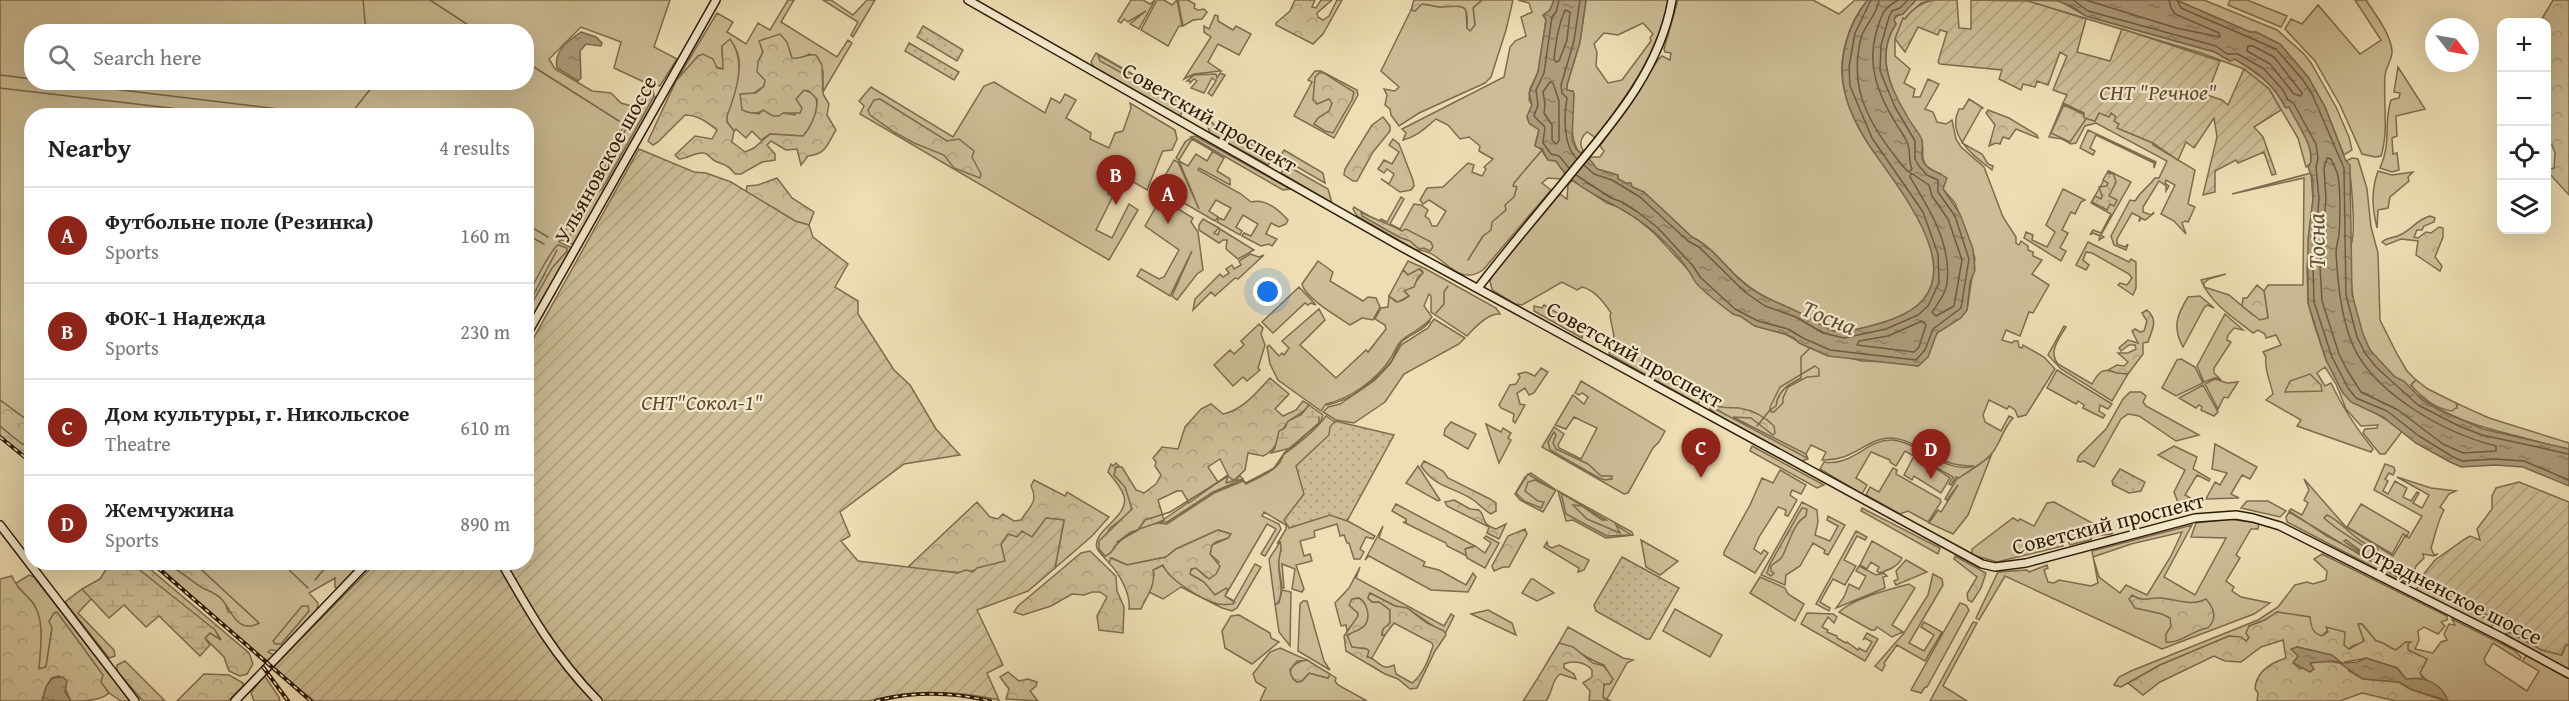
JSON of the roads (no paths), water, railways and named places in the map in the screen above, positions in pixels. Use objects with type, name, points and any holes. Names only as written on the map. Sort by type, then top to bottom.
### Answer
[{"type":"main road","name":"Ульяновское шоссе","points":[[534,322],[716,0]]},
{"type":"main road","name":"Советский проспект","points":[[968,0],[1396,244],[1982,564],[1995,567],[2026,563],[2162,525],[2216,515],[2236,515],[2264,520],[2318,545]]},
{"type":"main road","points":[[1478,288],[1596,143],[1652,62],[1665,31],[1672,0]]},
{"type":"main road","points":[[0,525],[24,556]]},
{"type":"main road","name":"Отрадненское шоссе","points":[[2318,545],[2503,638],[2569,674]]},
{"type":"main road","points":[[35,570],[135,701]]},
{"type":"main road","points":[[235,701],[360,570]]},
{"type":"main road","points":[[506,570],[543,636],[564,664],[598,701]]},
{"type":"water","points":[[1554,0],[1586,0],[1580,42],[1567,85],[1567,90],[1573,91],[1574,94],[1572,140],[1576,149],[1597,169],[1618,175],[1618,179],[1631,183],[1632,187],[1644,192],[1755,291],[1825,327],[1840,332],[1865,328],[1895,318],[1921,303],[1932,282],[1933,259],[1925,234],[1912,208],[1860,129],[1847,101],[1842,77],[1846,43],[1854,21],[1866,2],[1868,0],[1916,0],[1894,20],[1896,24],[1886,48],[1887,71],[1895,94],[1922,140],[1924,163],[1947,178],[1943,189],[1960,214],[1973,249],[1975,270],[1970,283],[1967,310],[1961,318],[1937,333],[1928,357],[1918,366],[1828,356],[1785,334],[1755,326],[1733,314],[1696,284],[1676,254],[1643,223],[1582,187],[1563,171],[1556,161],[1548,160],[1542,149],[1535,146],[1539,130],[1529,123],[1527,116],[1532,105],[1529,93],[1538,72],[1546,20],[1543,15],[1550,10]]},
{"type":"water","name":"Тосна","points":[[2056,0],[2176,0],[2280,44],[2308,77],[2325,107],[2346,161],[2350,165],[2352,294],[2370,350],[2395,377],[2404,381],[2422,400],[2439,410],[2483,429],[2569,449],[2569,486],[2523,467],[2495,465],[2461,467],[2416,443],[2383,417],[2351,402],[2343,393],[2326,360],[2308,303],[2308,239],[2313,199],[2313,180],[2308,167],[2311,154],[2289,107],[2286,108],[2264,79],[2235,59],[2230,61],[2215,52],[2086,16],[2073,7]]},
{"type":"water","points":[[581,32],[596,37],[602,43],[601,46],[586,44],[580,51],[581,78],[578,81],[557,68],[556,62],[563,47]]},
{"type":"water","points":[[2297,647],[2332,655],[2342,663],[2357,662],[2366,658],[2397,668],[2406,679],[2425,680],[2436,685],[2448,701],[2410,689],[2399,682],[2363,679],[2338,662],[2310,663],[2314,669],[2310,672],[2293,663],[2298,656],[2291,649]]},
{"type":"water","points":[[63,677],[67,681],[65,692],[71,701],[42,701],[46,687],[52,678]]},
{"type":"waterway","points":[[363,0],[365,24]]},
{"type":"waterway","points":[[430,0],[467,24]]},
{"type":"waterway","points":[[534,67],[619,121]]},
{"type":"waterway","points":[[0,75],[24,78]]},
{"type":"waterway","points":[[0,88],[170,108]]},
{"type":"waterway","points":[[121,90],[271,108]]},
{"type":"waterway","points":[[355,108],[370,90]]},
{"type":"waterway","points":[[570,230],[646,93]]},
{"type":"waterway","points":[[1468,260],[1483,236],[1491,230],[1492,222],[1506,210],[1505,205],[1514,197],[1517,187],[1513,186],[1514,183],[1543,149]]},
{"type":"waterway","points":[[534,229],[548,237]]},
{"type":"waterway","points":[[534,238],[544,244]]},
{"type":"waterway","points":[[534,294],[557,250]]},
{"type":"waterway","points":[[1436,313],[1444,304],[1444,292],[1448,286]]},
{"type":"waterway","points":[[1327,405],[1345,399],[1371,382],[1386,368],[1402,342],[1421,330],[1430,321]]},
{"type":"waterway","points":[[1757,426],[1776,406],[1784,389],[1801,378],[1801,357],[1810,348]]},
{"type":"waterway","points":[[1117,542],[1138,530],[1145,520],[1170,512],[1228,476],[1233,480],[1243,480],[1246,483],[1274,468],[1285,452],[1319,423],[1319,417]]},
{"type":"waterway","points":[[0,426],[24,444]]},
{"type":"waterway","points":[[289,570],[308,588]]},
{"type":"waterway","points":[[315,580],[323,570]]},
{"type":"railway","points":[[0,437],[24,456]]},
{"type":"railway","points":[[160,570],[311,701]]},
{"type":"railway","points":[[263,667],[288,701]]},
{"type":"railway","points":[[876,701],[918,694],[962,696],[990,701]]},
{"type":"place","name":"ФОК-1 Надежда","points":[[1116,205]]},
{"type":"place","name":"Футбольне поле (Резинка)","points":[[1168,224]]},
{"type":"place","name":"Дом культуры, г. Никольское","points":[[1701,478]]},
{"type":"place","name":"Жемчужина","points":[[1931,479]]},
{"type":"park label","name":"СНТ \"Речное\"","points":[[2158,92]]},
{"type":"park label","name":"СНТ\"Сокол-1\"","points":[[702,402]]}]
